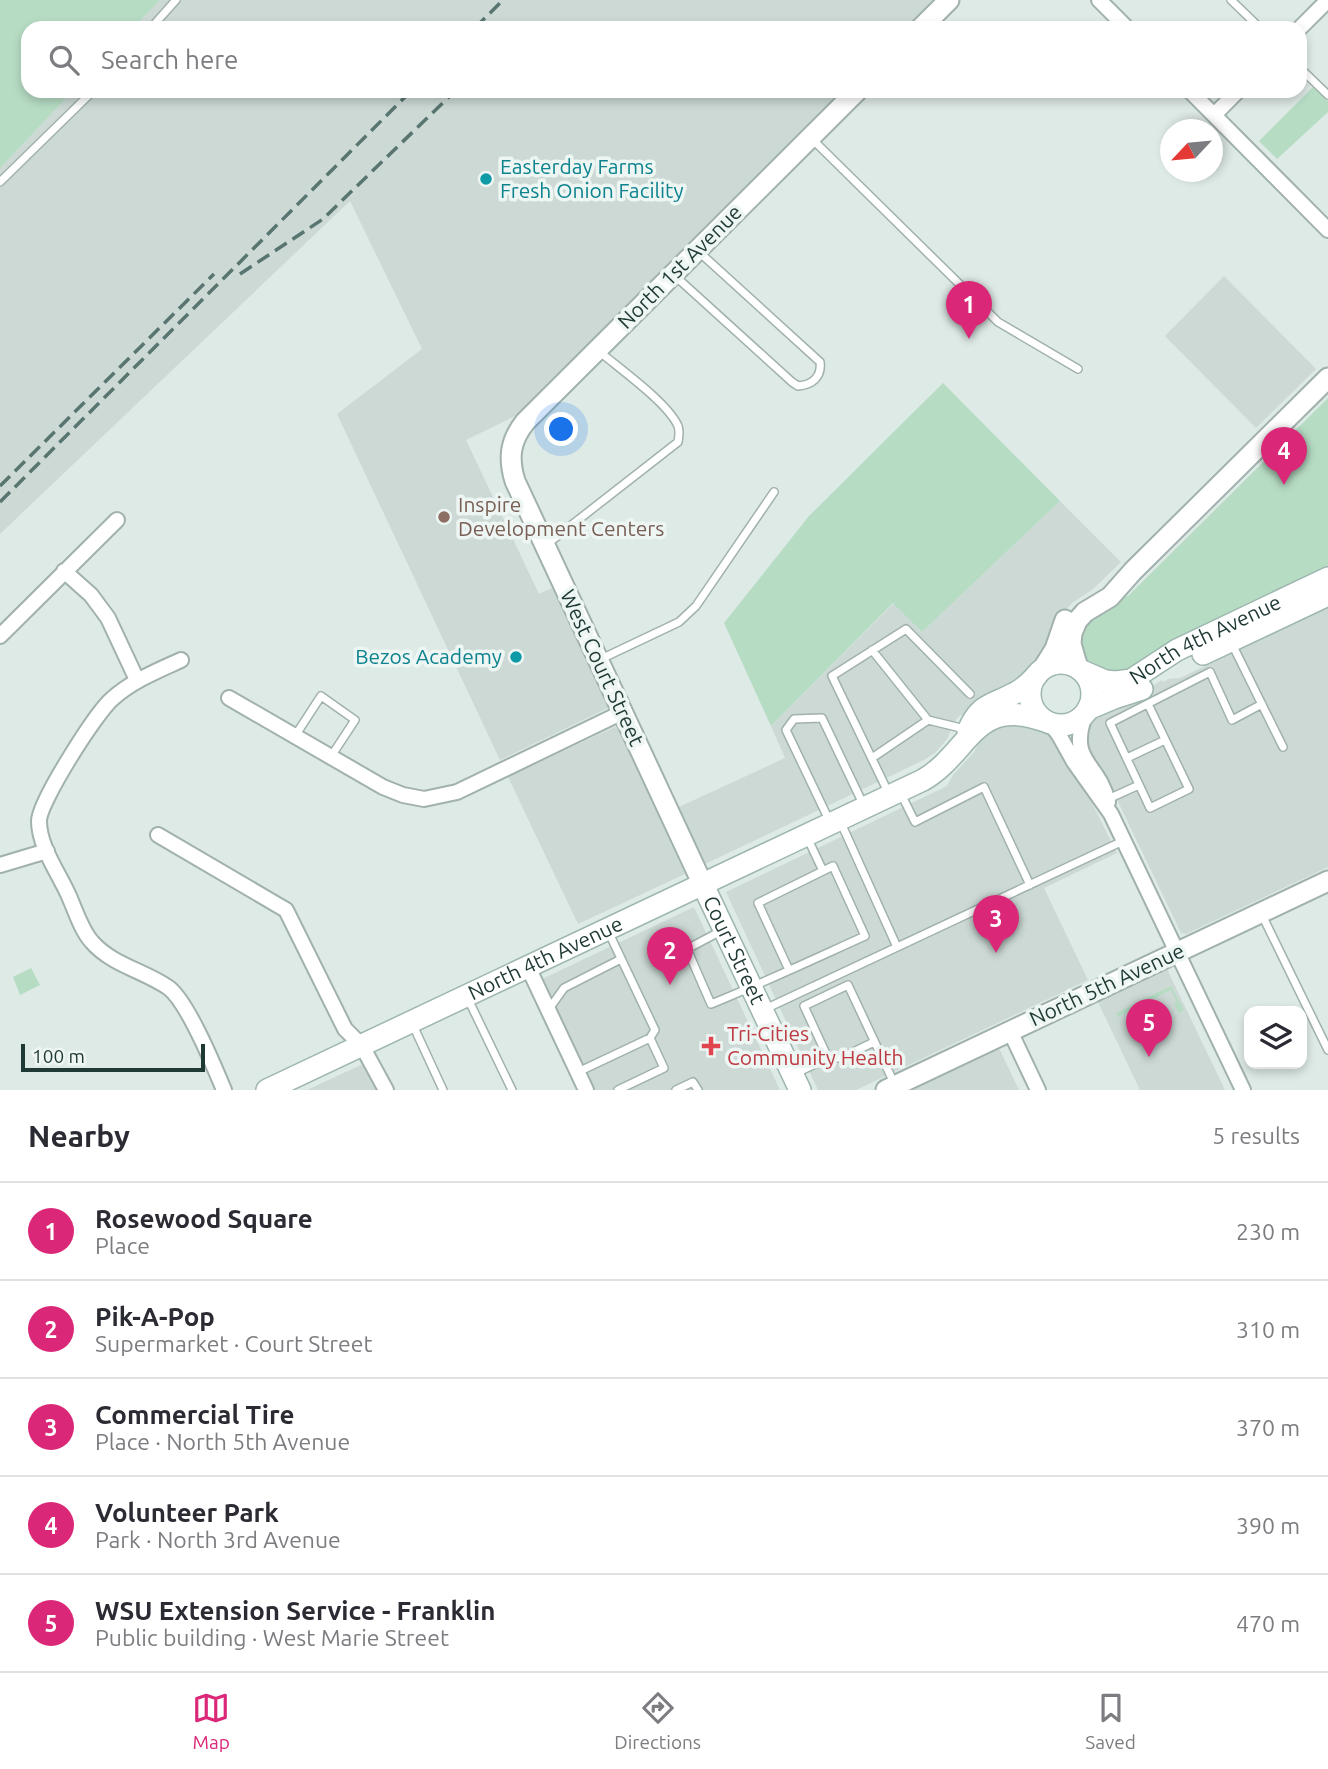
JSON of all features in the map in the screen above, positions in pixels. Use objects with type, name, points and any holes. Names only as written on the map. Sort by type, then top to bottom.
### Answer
[{"type":"main road","name":"North 4th Avenue","points":[[1087,712],[1145,687],[1228,635],[1328,579]]},
{"type":"main road","name":"North 4th Avenue","points":[[1080,669],[1105,681],[1131,680],[1167,656],[1328,595]]},
{"type":"main road","points":[[1058,663],[1069,663],[1080,669],[1091,685],[1092,693],[1087,712],[1070,724],[1048,722],[1037,713],[1030,698],[1040,672],[1058,663]]},
{"type":"main road","name":"North 4th Avenue","points":[[267,1090],[895,794],[935,772],[966,735],[974,717],[983,707],[1015,693],[1040,672]]},
{"type":"main road","name":"North 4th Avenue","points":[[966,735],[1002,716],[1019,715],[1048,722]]},
{"type":"main road","name":"Court Street","points":[[703,885],[796,1082]]},
{"type":"street","points":[[928,21],[949,0]]},
{"type":"street","points":[[1099,0],[1120,21]]},
{"type":"street","points":[[1307,21],[1328,0]]},
{"type":"street","name":"North 1st Avenue","points":[[511,449],[525,422],[850,98]]},
{"type":"street","points":[[1197,98],[1328,230]]},
{"type":"street","points":[[1214,115],[1231,98]]},
{"type":"street","points":[[1080,669],[1071,645],[1077,621],[1085,612],[1110,597],[1328,378]]},
{"type":"street","name":"West Court Street","points":[[511,449],[515,481],[703,885]]},
{"type":"street","points":[[0,636],[117,520]]},
{"type":"street","points":[[64,571],[91,594],[108,618],[137,680]]},
{"type":"street","points":[[1040,672],[1055,649],[1062,625],[1072,610],[1133,571]]},
{"type":"street","points":[[181,660],[137,680],[110,700],[93,722],[46,799],[39,819],[43,842],[91,941],[109,956],[170,989],[191,1018],[224,1090]]},
{"type":"street","points":[[229,698],[330,758],[403,795],[424,799],[457,792],[623,712]]},
{"type":"street","points":[[1087,712],[1080,730],[1079,749],[1097,774],[1108,799],[1111,814]]},
{"type":"street","points":[[1048,722],[1111,814],[1243,1090]]},
{"type":"street","points":[[158,835],[286,911],[345,1029],[362,1046],[386,1090]]},
{"type":"street","points":[[0,865],[47,851]]},
{"type":"street","name":"North 5th Avenue","points":[[903,1086],[1010,1031],[1328,881]]},
{"type":"street","points":[[528,967],[586,1090]]},
{"type":"street","points":[[1010,1031],[1038,1090]]},
{"type":"lane","points":[[157,21],[176,0]]},
{"type":"lane","points":[[1231,0],[1253,21]]},
{"type":"lane","points":[[1307,75],[1328,96]]},
{"type":"lane","points":[[0,182],[86,98]]},
{"type":"lane","points":[[811,137],[998,322],[1079,369]]},
{"type":"lane","points":[[673,274],[792,382],[798,386],[814,381],[819,374],[820,362],[697,250]]},
{"type":"lane","points":[[545,545],[678,442],[680,435],[673,417],[658,401],[597,350]]},
{"type":"lane","points":[[598,660],[679,622],[696,606],[774,492]]},
{"type":"lane","points":[[970,694],[906,629],[832,676],[872,758],[915,822],[984,787],[1030,885]]},
{"type":"lane","points":[[1228,635],[1283,747]]},
{"type":"lane","points":[[872,650],[928,720],[966,735]]},
{"type":"lane","points":[[1148,704],[1189,789],[1150,808],[1110,723],[1210,672],[1232,720],[1262,705]]},
{"type":"lane","points":[[294,736],[321,696],[355,720],[330,758]]},
{"type":"lane","points":[[865,808],[822,718],[794,719],[786,730],[897,947]]},
{"type":"lane","points":[[872,758],[928,720]]},
{"type":"lane","points":[[1127,758],[1165,740]]},
{"type":"lane","points":[[1108,799],[1139,785]]},
{"type":"lane","points":[[806,836],[823,871]]},
{"type":"lane","points":[[762,1010],[1124,841]]},
{"type":"lane","points":[[724,930],[687,949],[711,1004],[752,988],[789,971],[865,936],[833,866],[758,903],[789,971]]},
{"type":"lane","points":[[1261,913],[1328,1050]]},
{"type":"lane","points":[[578,1072],[650,1038],[654,1030],[607,930]]},
{"type":"lane","points":[[548,1010],[564,988],[621,959]]},
{"type":"lane","points":[[828,1058],[804,1006],[848,985],[874,1042],[903,1086]]},
{"type":"lane","points":[[467,996],[512,1090]]},
{"type":"lane","points":[[412,1022],[443,1090]]},
{"type":"lane","points":[[618,1090],[664,1068],[650,1038]]},
{"type":"lane","points":[[796,1082],[828,1058],[841,1058],[874,1042]]},
{"type":"lane","points":[[676,1090],[693,1082],[698,1090]]},
{"type":"shaded area","points":[[160,0],[934,0],[913,21],[140,21]]},
{"type":"shaded area","points":[[66,98],[836,98],[517,415],[466,440],[539,594],[552,588],[608,708],[500,760],[337,414],[422,349],[350,201],[0,534],[0,168]]},
{"type":"shaded area","points":[[1224,276],[1316,369],[1256,428],[1165,336]]},
{"type":"shaded area","points":[[1060,501],[1121,562],[1092,590],[1072,603],[1062,615],[1054,640],[1027,679],[964,716],[960,715],[947,739],[935,753],[924,760],[705,864],[679,807],[785,758],[771,726],[894,603],[922,632]]},
{"type":"shaded area","points":[[1328,607],[1328,867],[1186,934],[1181,933],[1109,783],[1083,745],[1090,716],[1145,691],[1162,680],[1164,682],[1180,678]]},
{"type":"shaded area","points":[[998,721],[1047,729],[1086,791],[1117,853],[1044,888],[1088,980],[856,1090],[818,1090],[726,892],[947,786],[953,775],[974,752],[982,737]]},
{"type":"shaded area","points":[[617,726],[685,874],[578,924],[508,777]]},
{"type":"shaded area","points":[[694,907],[780,1090],[592,1090],[540,980]]},
{"type":"shaded area","points":[[1167,969],[1225,1090],[1140,1090],[1098,1002]]},
{"type":"shaded area","points":[[999,1048],[1019,1090],[910,1090]]},
{"type":"shaded area","points":[[365,1063],[377,1090],[307,1090]]},
{"type":"green space","points":[[0,0],[160,0],[140,21],[21,21],[21,98],[66,98],[0,168]]},
{"type":"green space","points":[[1313,87],[1328,101],[1328,112],[1277,159],[1259,141],[1302,98],[1307,98],[1307,93]]},
{"type":"green space","points":[[943,383],[1060,501],[922,632],[893,603],[771,726],[724,623],[809,516]]},
{"type":"green space","points":[[1328,398],[1328,573],[1131,676],[1086,668],[1076,648],[1086,617],[1129,595]]},
{"type":"green space","points":[[31,968],[40,985],[20,995],[13,977]]},
{"type":"green space","points":[[1171,986],[1184,1010],[1179,1013],[1171,990],[1118,1017],[1116,1013]]},
{"type":"railway","points":[[482,21],[503,0]]},
{"type":"railway","points":[[0,502],[404,98]]},
{"type":"railway","points":[[240,274],[323,219],[448,98]]},
{"type":"railway","points":[[0,486],[214,274]]},
{"type":"place","name":"Easterday Farms Fresh Onion Facility","points":[[486,179]]},
{"type":"place","name":"Rosewood Square","points":[[969,339]]},
{"type":"place","name":"Volunteer Park","points":[[1284,485]]},
{"type":"place","name":"Inspire Development Centers","points":[[444,517]]},
{"type":"place","name":"Bezos Academy","points":[[516,657]]},
{"type":"place","name":"Commercial Tire","points":[[996,953]]},
{"type":"place","name":"Pik-A-Pop","points":[[670,985]]},
{"type":"place","name":"Tri-Cities Community Health","points":[[711,1046]]},
{"type":"place","name":"WSU Extension Service - Franklin","points":[[1149,1057]]}]
